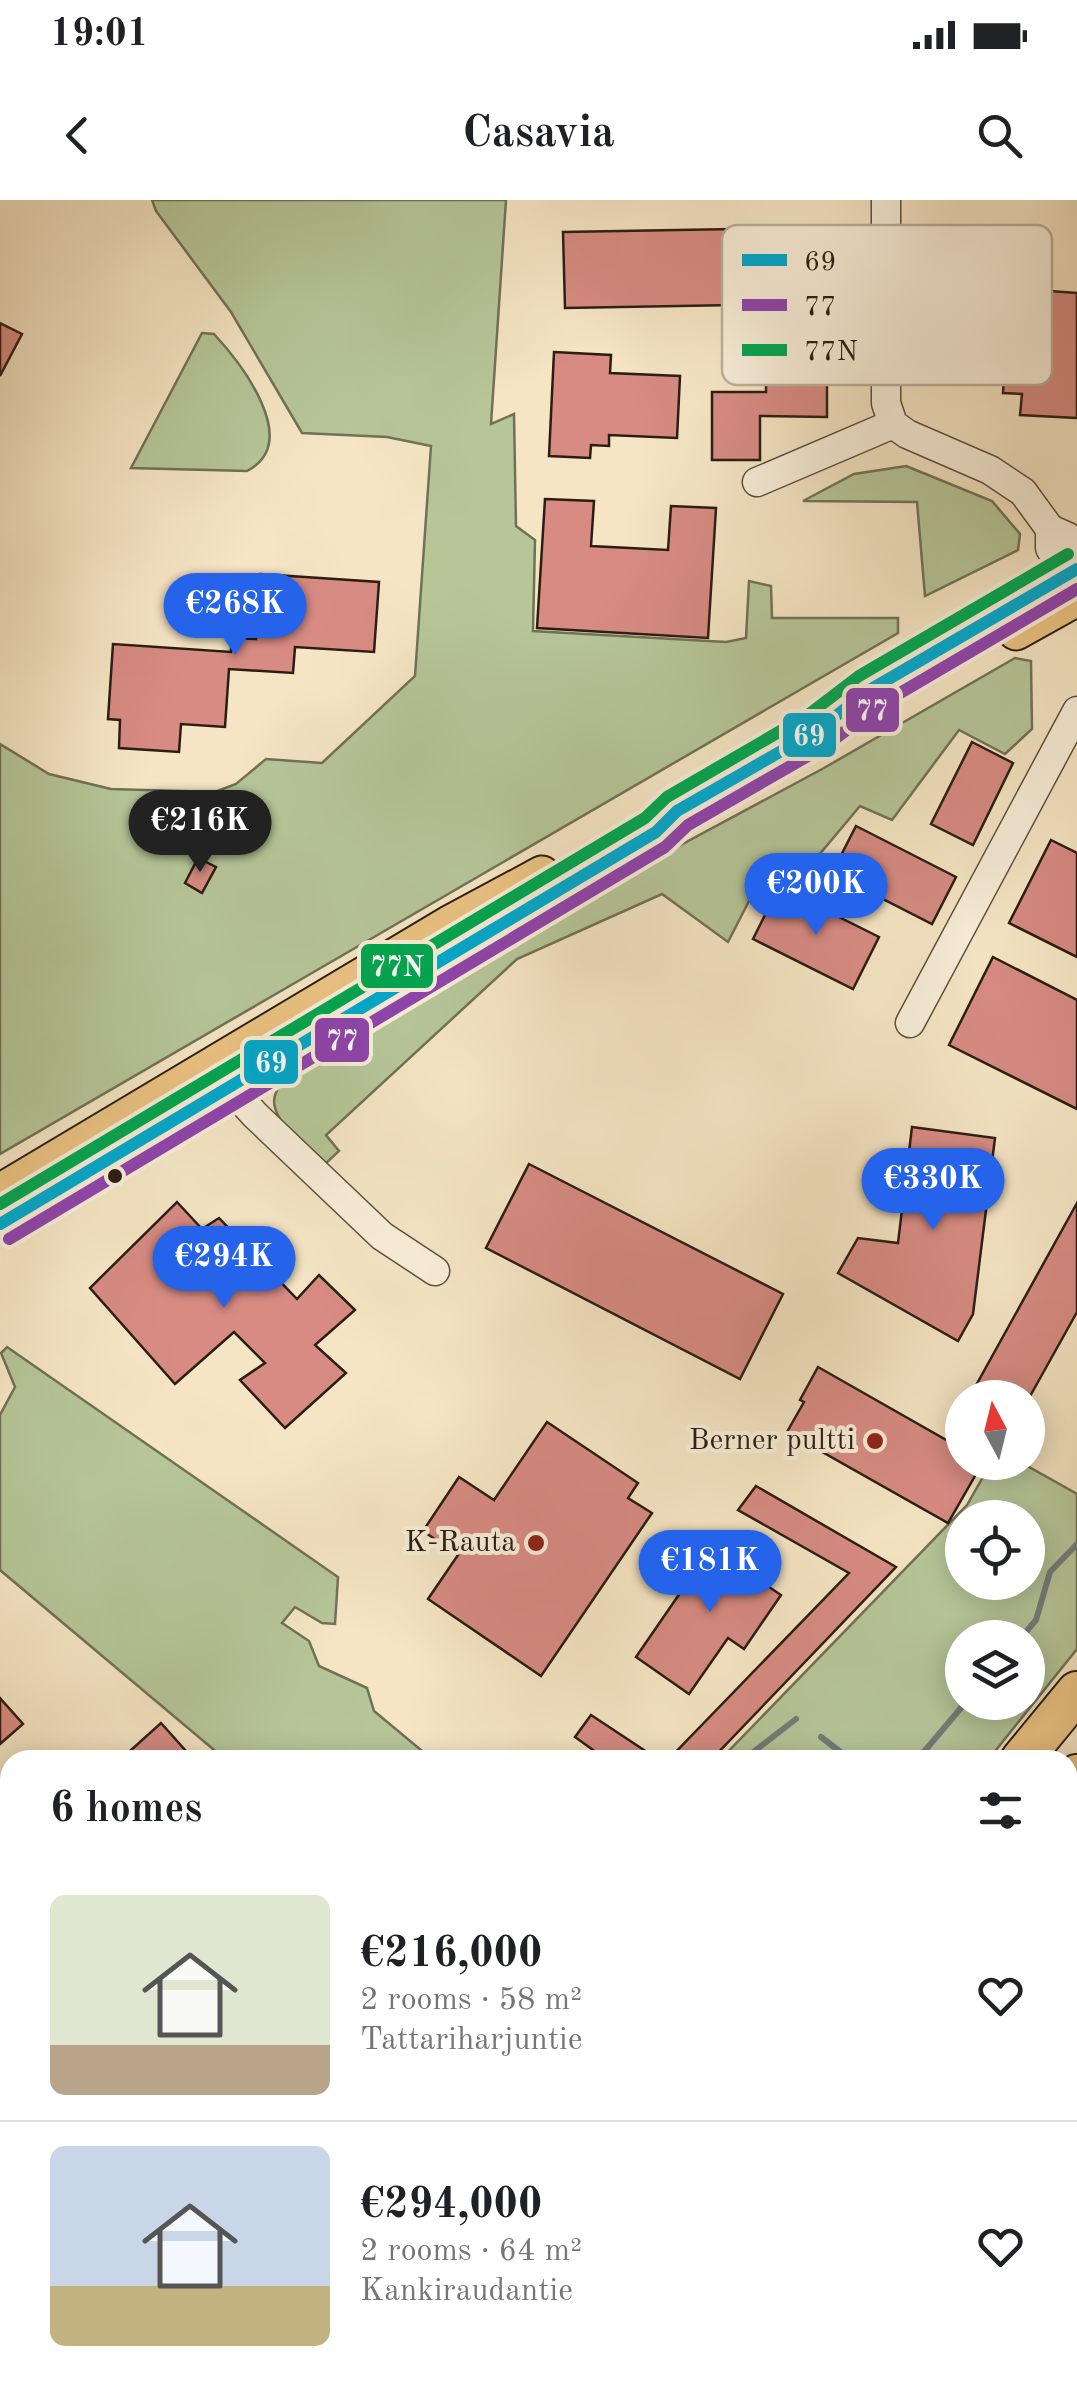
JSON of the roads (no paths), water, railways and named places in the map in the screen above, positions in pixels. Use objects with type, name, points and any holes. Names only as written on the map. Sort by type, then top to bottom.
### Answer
[{"type":"highway","points":[[1029,1750],[1077,1692]]},
{"type":"main road","points":[[0,1192],[220,1077],[656,832],[677,810],[818,730],[876,709],[1075,575]]},
{"type":"main road","points":[[0,1224],[220,1077]]},
{"type":"street","points":[[886,385],[886,403],[893,424],[907,434],[990,470],[1022,492],[1050,529],[1050,548],[1075,575]]},
{"type":"street","points":[[757,482],[893,424]]},
{"type":"street","points":[[910,1023],[1077,711]]},
{"type":"street","points":[[220,1077],[382,1236],[434,1271]]},
{"type":"waterway","points":[[1036,1620],[1050,1572],[1077,1544]]},
{"type":"waterway","points":[[756,1750],[796,1719]]},
{"type":"waterway","points":[[925,1750],[951,1720]]},
{"type":"waterway","points":[[821,1737],[838,1750]]},
{"type":"place","name":"Berner pultti","points":[[875,1441]]},
{"type":"place","name":"K-Rauta","points":[[536,1543]]}]
